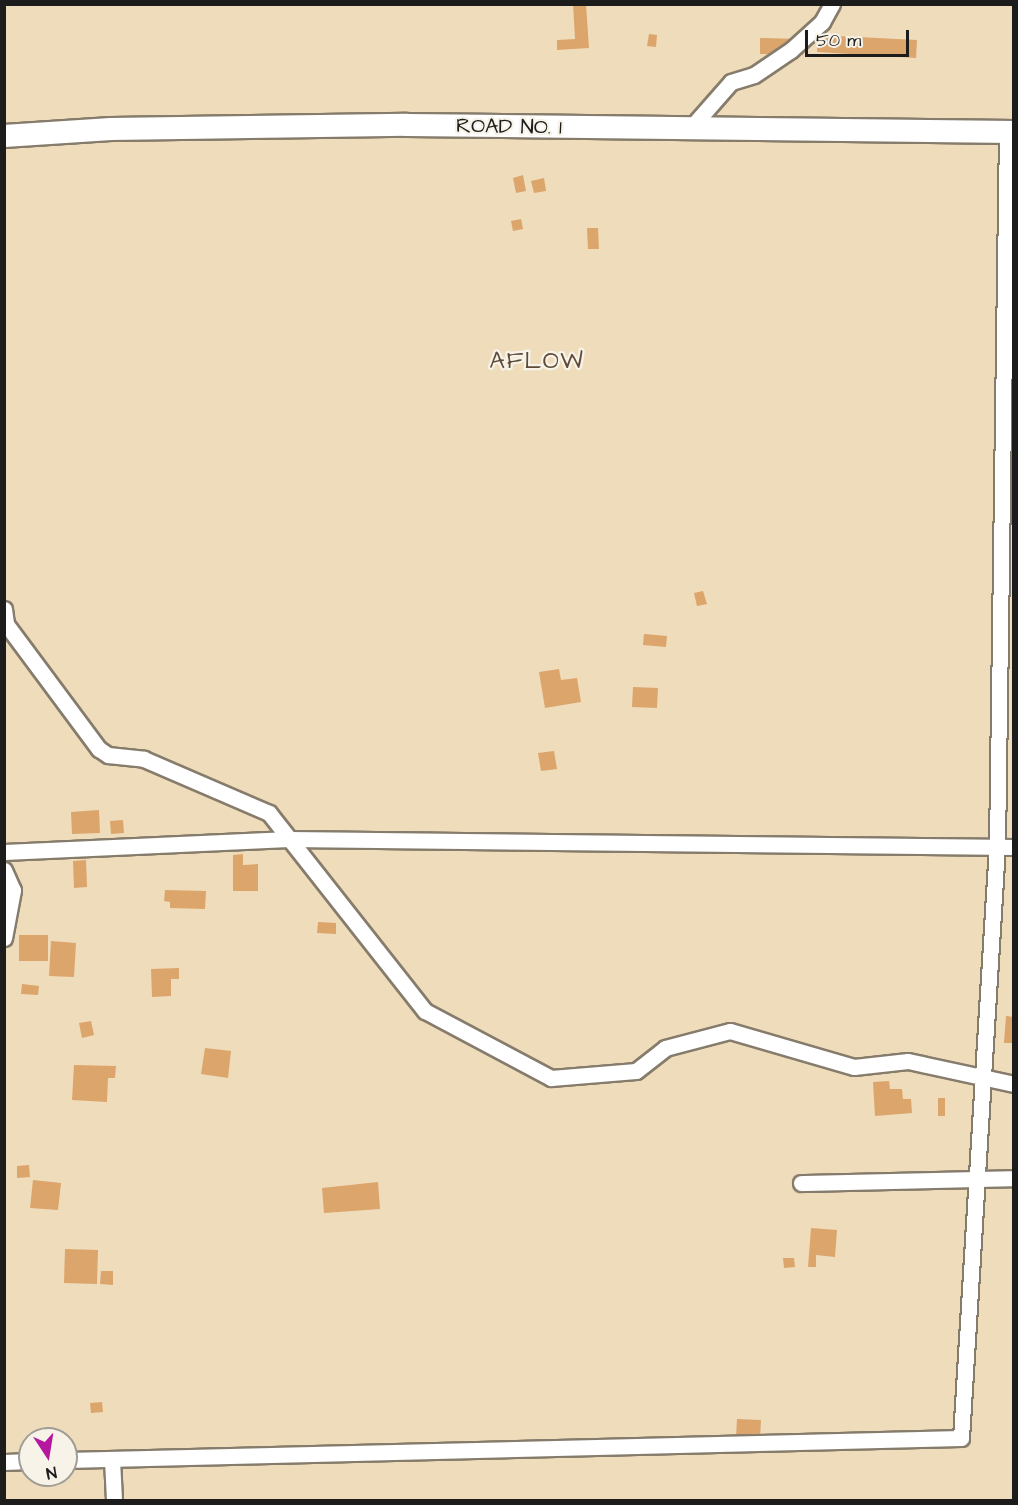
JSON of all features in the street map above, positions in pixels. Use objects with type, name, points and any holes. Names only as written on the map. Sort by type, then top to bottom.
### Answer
[{"type":"highway","name":"ROAD NO. 1","points":[[4,136],[111,129],[407,125],[688,131],[1010,132]]},
{"type":"street","points":[[688,131],[731,82],[754,75],[791,50],[822,22],[832,4]]},
{"type":"street","points":[[78,1460],[961,1438],[997,846],[1010,132]]},
{"type":"street","points":[[4,609],[6,624],[99,749],[108,755],[144,759],[270,813],[425,1011],[551,1078],[636,1071],[665,1048],[730,1031],[854,1067],[908,1061],[1014,1084]]},
{"type":"street","points":[[4,852],[289,839],[1014,847]]},
{"type":"street","points":[[4,870],[13,890],[4,938]]},
{"type":"street","points":[[801,1183],[977,1177],[1014,1178]]},
{"type":"street","points":[[112,1460],[114,1500]]},
{"type":"building","points":[[573,4],[586,4],[589,48],[557,50],[557,40],[575,39]]},
{"type":"building","points":[[649,34],[657,35],[656,47],[647,46]]},
{"type":"building","points":[[818,35],[917,40],[916,58],[817,52]]},
{"type":"building","points":[[760,38],[803,39],[803,55],[760,54]]},
{"type":"building","points":[[523,175],[526,191],[516,193],[513,178]]},
{"type":"building","points":[[544,178],[546,191],[534,193],[531,181]]},
{"type":"building","points":[[521,219],[523,229],[513,231],[511,221]]},
{"type":"building","points":[[587,228],[598,228],[599,249],[588,249]]},
{"type":"building","points":[[703,591],[707,604],[697,606],[694,593]]},
{"type":"building","points":[[644,634],[667,636],[666,647],[643,645]]},
{"type":"building","points":[[559,669],[561,680],[577,678],[581,702],[545,708],[539,672]]},
{"type":"building","points":[[633,687],[658,688],[657,708],[632,707]]},
{"type":"building","points":[[554,751],[557,769],[541,771],[538,753]]},
{"type":"building","points":[[99,810],[100,833],[72,834],[71,812]]},
{"type":"building","points":[[123,820],[124,833],[111,834],[110,821]]},
{"type":"building","points":[[243,854],[243,865],[258,864],[258,891],[233,891],[233,855]]},
{"type":"building","points":[[86,860],[87,887],[74,888],[73,861]]},
{"type":"building","points":[[165,890],[206,891],[205,909],[170,908],[170,902],[164,901]]},
{"type":"building","points":[[318,922],[336,923],[336,934],[317,933]]},
{"type":"building","points":[[19,935],[48,935],[48,961],[19,961]]},
{"type":"building","points":[[51,941],[76,943],[74,977],[49,976]]},
{"type":"building","points":[[179,968],[179,979],[171,979],[171,996],[152,997],[151,969]]},
{"type":"building","points":[[22,984],[39,986],[38,995],[21,994]]},
{"type":"building","points":[[1006,1016],[1014,1017],[1014,1043],[1004,1043]]},
{"type":"building","points":[[91,1021],[94,1035],[82,1038],[79,1023]]},
{"type":"building","points":[[205,1048],[231,1051],[228,1078],[201,1074]]},
{"type":"building","points":[[74,1065],[116,1066],[115,1078],[108,1078],[107,1102],[72,1100]]},
{"type":"building","points":[[889,1081],[890,1089],[902,1089],[903,1099],[911,1099],[912,1113],[875,1116],[873,1082]]},
{"type":"building","points":[[938,1098],[945,1098],[945,1116],[938,1116]]},
{"type":"building","points":[[29,1165],[30,1177],[17,1178],[17,1166]]},
{"type":"building","points":[[33,1180],[61,1183],[58,1210],[30,1208]]},
{"type":"building","points":[[378,1182],[380,1209],[324,1213],[322,1188]]},
{"type":"building","points":[[811,1228],[837,1230],[835,1257],[816,1255],[816,1267],[808,1267]]},
{"type":"building","points":[[65,1249],[98,1250],[97,1284],[64,1283]]},
{"type":"building","points":[[783,1258],[794,1258],[795,1267],[784,1268]]},
{"type":"building","points":[[101,1271],[113,1271],[113,1285],[100,1284]]},
{"type":"building","points":[[102,1402],[103,1412],[91,1413],[90,1403]]},
{"type":"building","points":[[737,1419],[761,1420],[760,1439],[736,1438]]},
{"type":"district","name":"AFLOW","points":[[537,362]]}]
